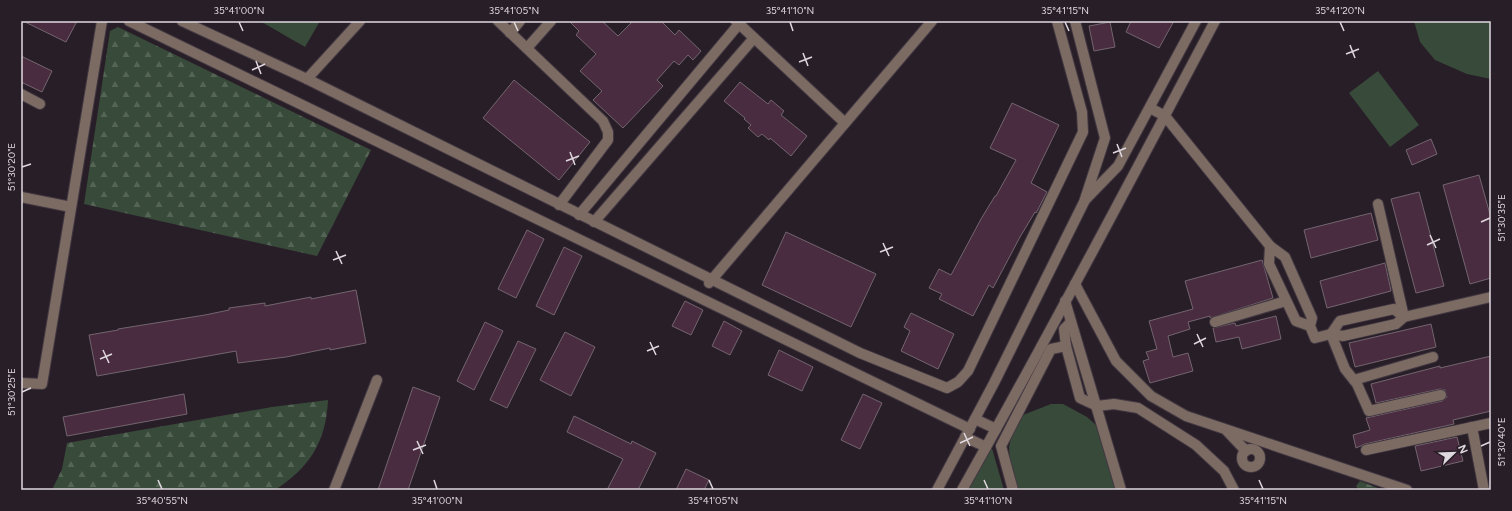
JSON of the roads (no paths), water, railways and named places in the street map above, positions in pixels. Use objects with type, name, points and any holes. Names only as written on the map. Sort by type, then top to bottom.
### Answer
[{"type":"street","points":[[21,383],[42,384],[102,21]]},
{"type":"street","points":[[129,21],[968,433],[986,447]]},
{"type":"street","points":[[182,21],[307,79],[710,281],[860,353],[947,388],[958,382],[968,371],[1083,132],[1082,112],[1057,21]]},
{"type":"street","points":[[307,79],[360,21]]},
{"type":"street","points":[[498,21],[603,121],[608,132],[608,140],[559,205]]},
{"type":"street","points":[[510,33],[520,21]]},
{"type":"street","points":[[527,48],[551,21]]},
{"type":"street","points":[[710,281],[932,21]]},
{"type":"street","points":[[1075,21],[1105,138],[1084,202]]},
{"type":"street","points":[[937,490],[968,433],[1078,211],[1084,202],[1118,166],[1196,21]]},
{"type":"street","points":[[962,490],[1215,21]]},
{"type":"street","points":[[579,215],[737,22],[845,124]]},
{"type":"street","points":[[594,222],[754,38]]},
{"type":"street","points":[[21,94],[40,104]]},
{"type":"street","points":[[1150,108],[1164,116],[1270,246],[1285,257],[1312,318],[1310,326],[1315,338],[1331,334],[1343,336],[1389,326],[1396,324],[1404,317],[1491,297]]},
{"type":"street","points":[[21,197],[71,207]]},
{"type":"street","points":[[1378,204],[1404,317]]},
{"type":"street","points":[[1270,246],[1269,264],[1286,301],[1296,321],[1310,326]]},
{"type":"street","points":[[1074,284],[1116,361],[1151,396],[1186,416],[1407,490]]},
{"type":"street","points":[[1065,301],[1121,490]]},
{"type":"street","points":[[1215,322],[1286,301]]},
{"type":"street","points":[[1331,334],[1340,321],[1394,309],[1404,317]]},
{"type":"street","points":[[1071,322],[1064,329],[1066,346],[1080,398],[1097,406],[1114,404],[1138,408],[1196,445],[1224,471],[1234,490]]},
{"type":"street","points":[[1331,334],[1345,369],[1357,384],[1369,411],[1441,395]]},
{"type":"street","points":[[1013,490],[1001,446],[1051,348],[1066,346]]},
{"type":"street","points":[[1354,380],[1433,357]]},
{"type":"street","points":[[334,490],[377,380]]},
{"type":"street","points":[[975,419],[996,429]]},
{"type":"street","points":[[1366,450],[1491,423]]},
{"type":"street","points":[[1472,427],[1484,490]]},
{"type":"street","points":[[1225,429],[1246,451]]}]
